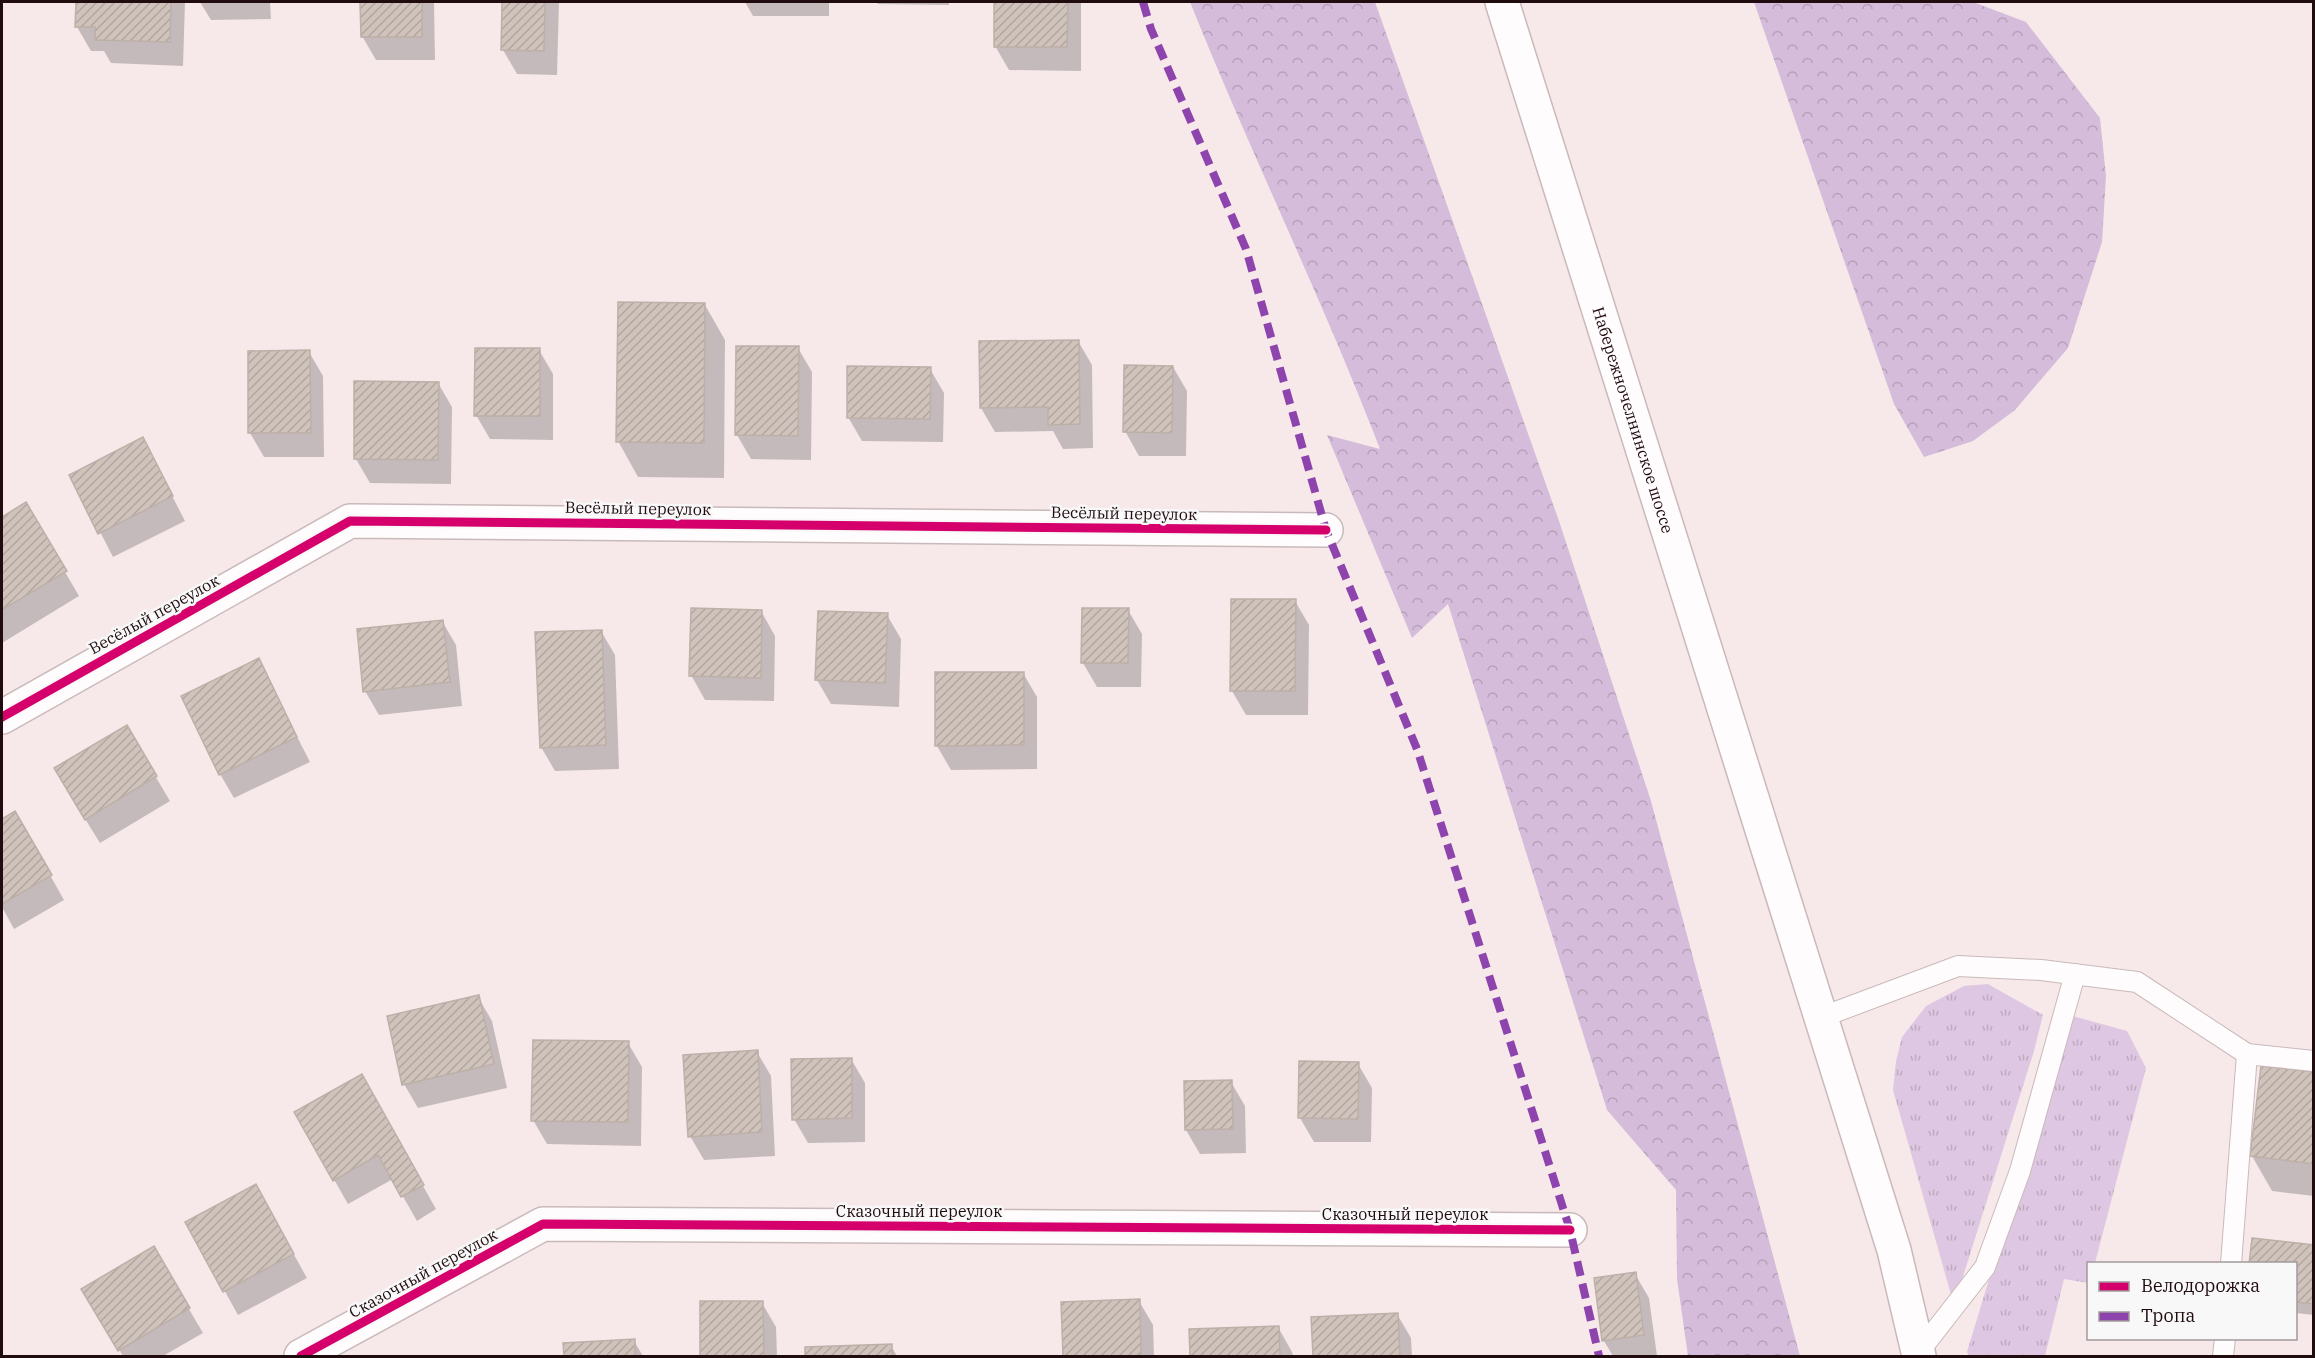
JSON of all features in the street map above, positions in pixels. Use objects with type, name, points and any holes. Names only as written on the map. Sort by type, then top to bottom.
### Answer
[{"type":"street","name":"Набережночелнинское шоссе","points":[[1502,2],[1894,1250],[1918,1354]]},
{"type":"street","name":"Весёлый переулок","points":[[2,717],[350,521],[1326,530]]},
{"type":"street","name":"Сказочный переулок","points":[[301,1356],[543,1224],[1570,1230]]},
{"type":"lane","points":[[1822,1017],[1958,966],[2041,970],[2137,982],[2247,1054],[2313,1061]]},
{"type":"lane","points":[[1918,1354],[1985,1267],[2020,1171],[2075,974]]},
{"type":"lane","points":[[2231,1262],[2247,1054]]},
{"type":"lane","points":[[2223,1356],[2225,1340]]},
{"type":"green space","points":[[1190,2],[1375,2],[1559,521],[1651,801],[1800,1356],[1688,1356],[1677,1279],[1676,1190],[1607,1110],[1448,604],[1412,638],[1327,435],[1380,449]]},
{"type":"green space","points":[[1754,2],[1973,2],[2026,22],[2100,118],[2106,176],[2102,242],[2068,348],[2015,410],[1973,441],[1924,457],[1894,404]]},
{"type":"green space","points":[[1988,984],[2043,1015],[2034,1051],[1954,1305],[1893,1090],[1896,1061],[1902,1037],[1926,1006],[1964,986]]},
{"type":"green space","points":[[2069,1015],[2127,1031],[2146,1068],[2095,1262],[2087,1262],[2087,1283],[2064,1279],[2045,1356],[1969,1356],[1967,1352]]},
{"type":"building","points":[[76,2],[171,2],[170,42],[95,40],[95,27],[75,27]]},
{"type":"building","points":[[360,2],[422,2],[422,37],[361,37]]},
{"type":"building","points":[[502,2],[545,2],[544,51],[501,50]]},
{"type":"building","points":[[994,2],[1068,2],[1067,47],[994,47]]},
{"type":"building","points":[[618,302],[705,303],[704,443],[616,442]]},
{"type":"building","points":[[1079,340],[1080,424],[1048,425],[1048,407],[980,408],[979,341]]},
{"type":"building","points":[[736,346],[799,346],[798,436],[735,435]]},
{"type":"building","points":[[475,348],[540,348],[540,416],[474,416]]},
{"type":"building","points":[[310,350],[311,433],[248,433],[248,351]]},
{"type":"building","points":[[1124,365],[1173,366],[1172,433],[1123,432]]},
{"type":"building","points":[[847,366],[931,367],[930,419],[847,418]]},
{"type":"building","points":[[354,381],[439,382],[438,460],[354,459]]},
{"type":"building","points":[[143,437],[173,496],[98,534],[69,475]]},
{"type":"building","points":[[26,502],[67,571],[2,610],[2,517]]},
{"type":"building","points":[[1231,599],[1296,599],[1295,691],[1230,691]]},
{"type":"building","points":[[691,608],[762,610],[761,678],[689,676]]},
{"type":"building","points":[[1082,608],[1129,608],[1128,663],[1081,663]]},
{"type":"building","points":[[818,611],[888,613],[885,683],[815,680]]},
{"type":"building","points":[[443,620],[450,682],[363,692],[357,629]]},
{"type":"building","points":[[602,630],[606,745],[540,748],[535,632]]},
{"type":"building","points":[[259,658],[297,737],[219,775],[181,696]]},
{"type":"building","points":[[935,672],[1024,672],[1024,745],[935,746]]},
{"type":"building","points":[[127,725],[157,776],[85,820],[54,768]]},
{"type":"building","points":[[15,811],[52,875],[2,904],[2,819]]},
{"type":"building","points":[[479,995],[494,1064],[402,1085],[387,1016]]},
{"type":"building","points":[[533,1040],[629,1041],[628,1122],[531,1121]]},
{"type":"building","points":[[758,1050],[762,1132],[688,1137],[683,1055]]},
{"type":"building","points":[[852,1058],[852,1118],[792,1120],[791,1059]]},
{"type":"building","points":[[1299,1061],[1359,1062],[1358,1119],[1298,1118]]},
{"type":"building","points":[[2261,1066],[2314,1072],[2314,1164],[2250,1156]]},
{"type":"building","points":[[362,1074],[424,1185],[401,1197],[378,1155],[333,1181],[294,1112]]},
{"type":"building","points":[[1232,1080],[1233,1129],[1185,1130],[1184,1081]]},
{"type":"building","points":[[256,1184],[294,1254],[223,1292],[185,1222]]},
{"type":"building","points":[[2252,1238],[2314,1245],[2314,1304],[2297,1302],[2297,1262],[2249,1262]]},
{"type":"building","points":[[154,1246],[190,1308],[118,1351],[81,1289]]},
{"type":"building","points":[[1636,1272],[1644,1335],[1602,1341],[1594,1278]]},
{"type":"building","points":[[1140,1299],[1141,1356],[1063,1356],[1061,1302]]},
{"type":"building","points":[[700,1301],[763,1301],[764,1356],[700,1356]]},
{"type":"building","points":[[1398,1313],[1400,1356],[1313,1356],[1311,1317]]},
{"type":"building","points":[[1279,1326],[1280,1356],[1190,1356],[1189,1329]]},
{"type":"building","points":[[635,1339],[635,1356],[564,1356],[563,1343]]},
{"type":"building","points":[[892,1344],[892,1356],[805,1356],[805,1347]]},
{"type":"marked path","points":[[1143,2],[1151,29],[1246,249],[1326,530],[1417,749],[1570,1230],[1599,1356]]},
{"type":"cycle path","points":[[2,717],[350,521],[1326,530]]},
{"type":"cycle path","points":[[301,1356],[543,1224],[1570,1230]]}]
